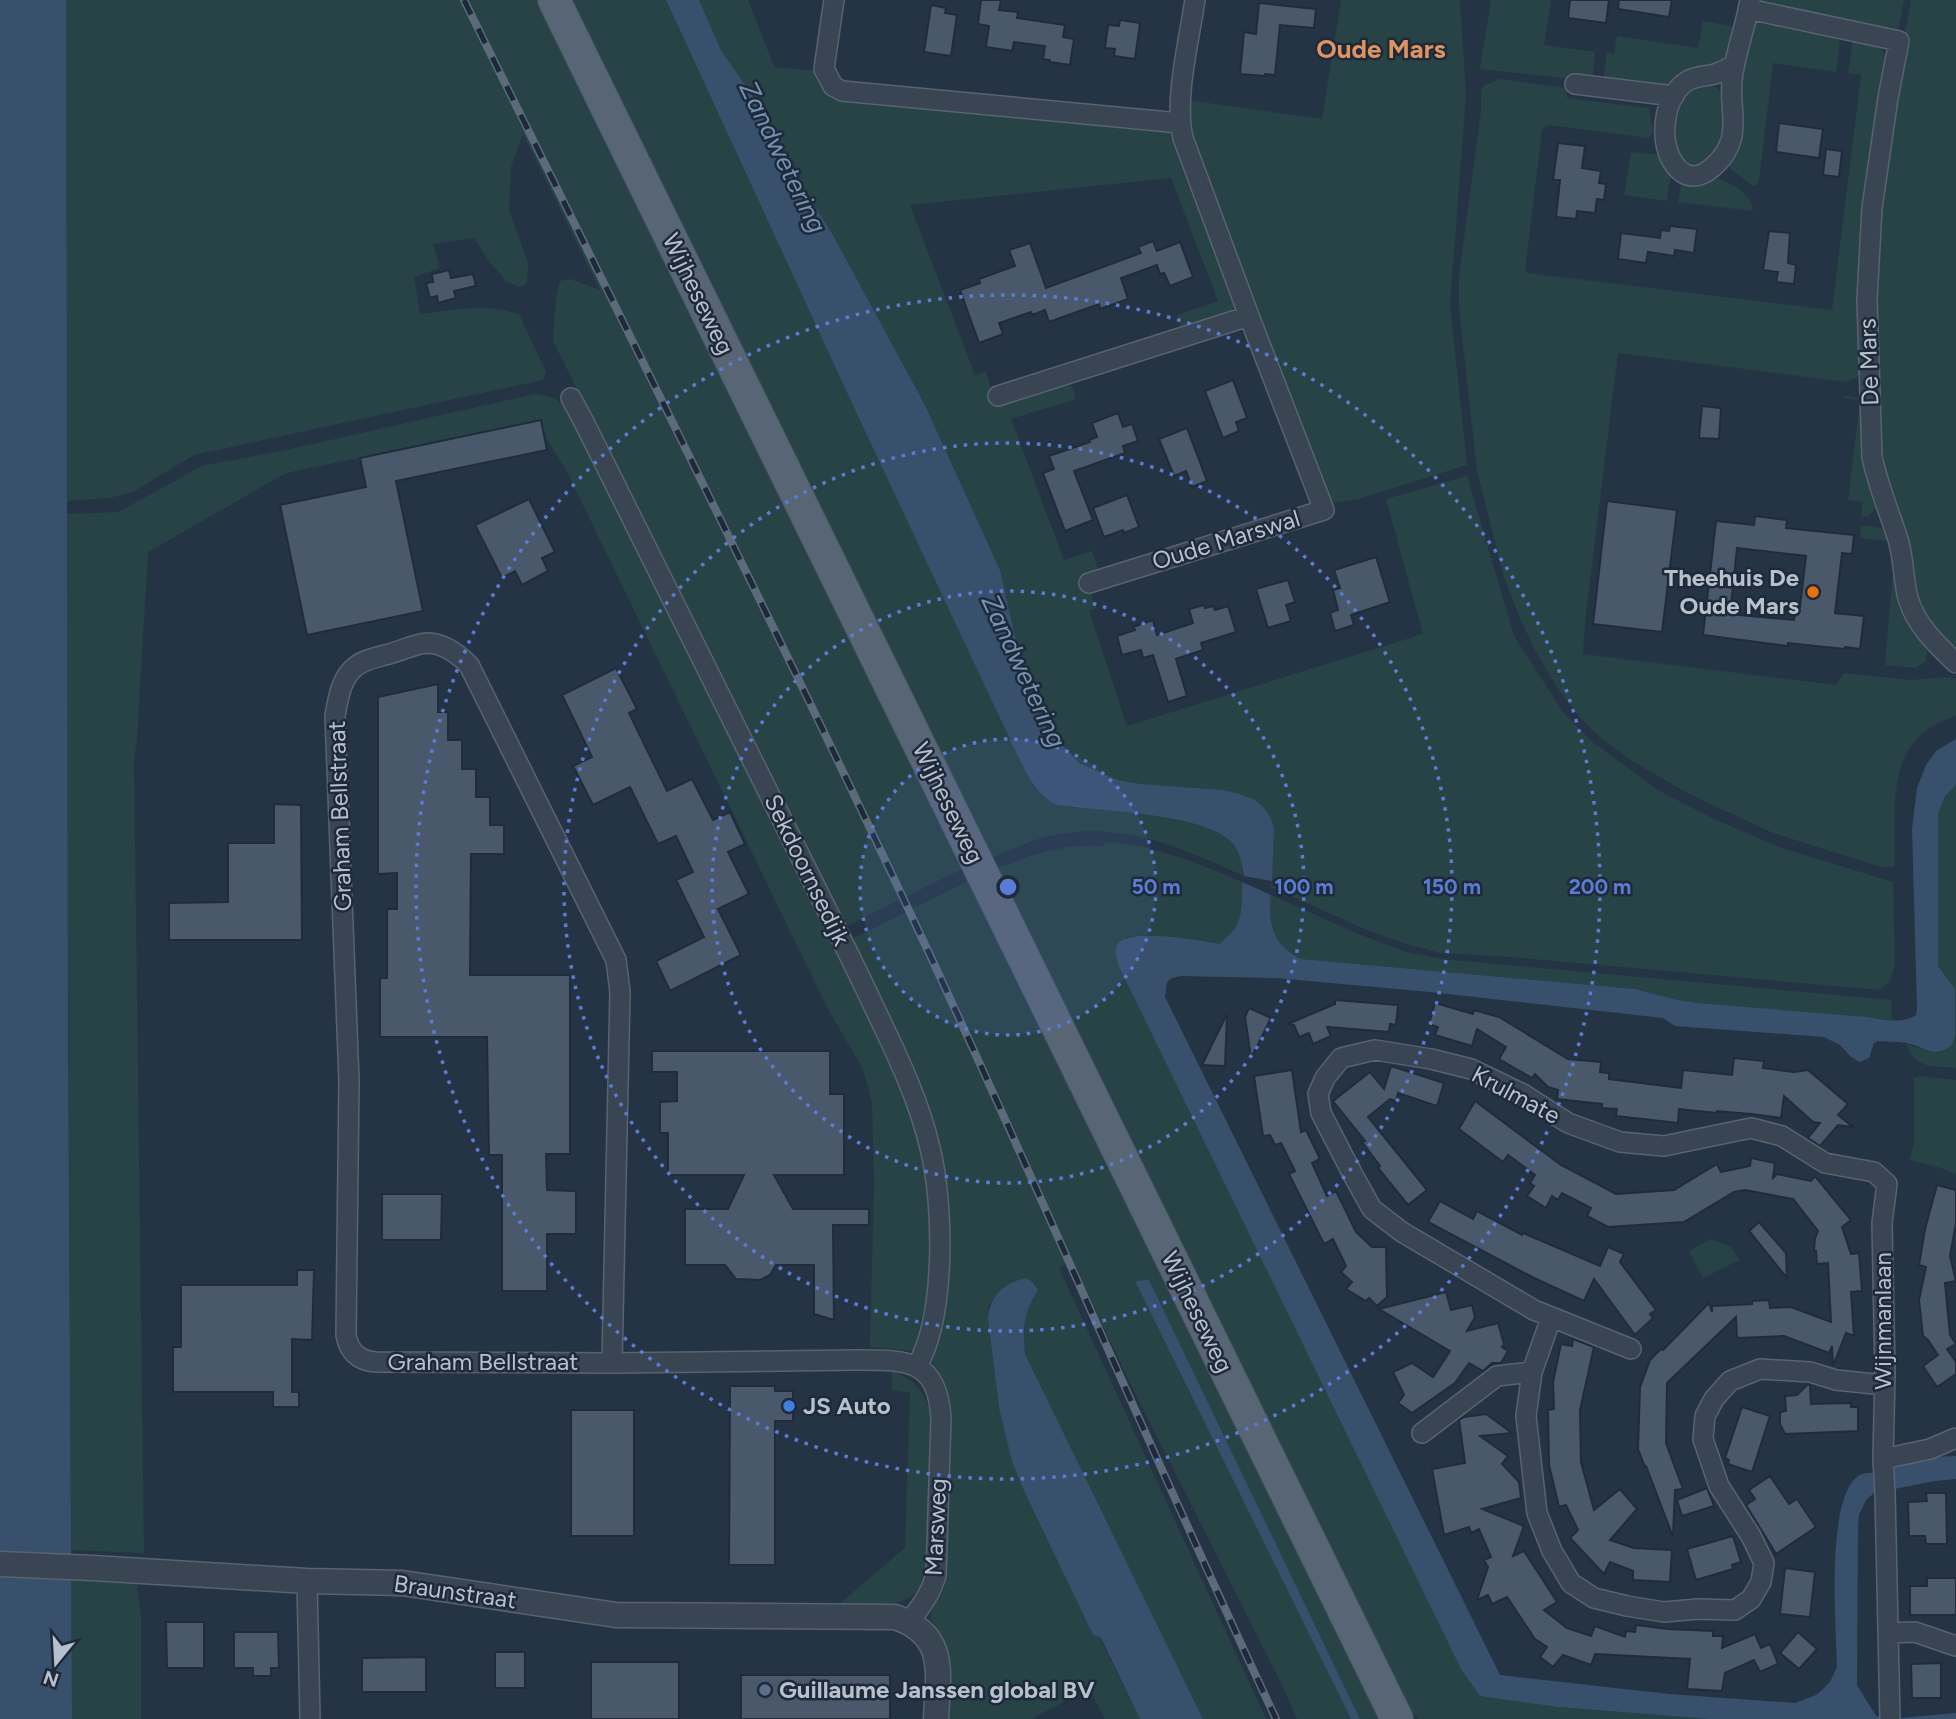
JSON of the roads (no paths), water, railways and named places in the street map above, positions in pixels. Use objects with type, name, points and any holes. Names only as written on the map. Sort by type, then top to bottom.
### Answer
[{"type":"main road","name":"Wijheseweg","points":[[554,0],[1397,1719]]},
{"type":"street","points":[[834,0],[824,69],[833,86],[842,91],[1180,123]]},
{"type":"street","name":"Oude Marswal","points":[[1089,583],[1324,510],[1183,138],[1180,102],[1195,0]]},
{"type":"street","points":[[1734,65],[1715,74],[1689,80],[1674,96],[1666,120],[1667,145],[1671,157],[1682,173],[1690,176],[1701,175],[1715,166],[1732,138],[1734,115],[1731,84],[1749,5]]},
{"type":"street","name":"De Mars","points":[[1749,5],[1899,41],[1872,208],[1867,299],[1872,457],[1903,559],[1908,599],[1912,609],[1928,634],[1956,663]]},
{"type":"street","points":[[1575,84],[1674,96]]},
{"type":"street","points":[[998,396],[1250,316]]},
{"type":"street","name":"Sekdoornsedijk","points":[[571,398],[841,938],[911,1088],[931,1148],[937,1181],[940,1227],[937,1292],[926,1347],[917,1366]]},
{"type":"street","name":"Graham Bellstraat","points":[[612,1363],[620,992],[616,960],[470,666],[449,650],[426,643],[354,667],[343,685],[335,716],[349,1082],[347,1341],[355,1355],[368,1362],[612,1363],[896,1360],[917,1366]]},
{"type":"street","name":"Krulmate","points":[[1631,1349],[1534,1310],[1402,1232],[1373,1209],[1321,1113],[1318,1094],[1325,1078],[1341,1058],[1375,1050],[1471,1069],[1523,1094],[1568,1123],[1620,1142],[1664,1146],[1751,1128],[1782,1136],[1825,1163],[1874,1172],[1887,1184]]},
{"type":"street","name":"Wijnmanlaan","points":[[1887,1184],[1882,1223],[1883,1462],[1890,1716]]},
{"type":"street","points":[[1551,1318],[1532,1371],[1526,1416],[1536,1513],[1552,1551],[1571,1583],[1594,1598],[1664,1612],[1735,1610],[1751,1599],[1761,1582],[1764,1563],[1751,1536],[1719,1486],[1703,1439],[1705,1416],[1714,1399],[1731,1381],[1760,1369],[1810,1372],[1836,1380],[1884,1385]]},
{"type":"street","name":"Marsweg","points":[[909,1622],[933,1588],[936,1575],[941,1419],[936,1389],[917,1366]]},
{"type":"street","points":[[1422,1433],[1497,1376],[1532,1371]]},
{"type":"street","points":[[1883,1462],[1930,1449],[1956,1438]]},
{"type":"street","name":"Braunstraat","points":[[0,1564],[307,1581],[402,1583],[616,1615],[879,1615],[909,1622]]},
{"type":"street","points":[[307,1581],[310,1719]]},
{"type":"street","points":[[909,1622],[918,1627],[928,1639],[936,1655],[936,1719]]},
{"type":"street","points":[[1888,1633],[1915,1632],[1956,1647]]},
{"type":"water","points":[[0,0],[66,0],[72,1719],[0,1719]]},
{"type":"water","name":"Zandwetering","points":[[666,0],[699,0],[721,50],[752,95],[787,162],[833,235],[925,405],[1000,570],[1022,667],[1043,724],[1079,763],[1118,780],[1223,790],[1255,800],[1270,816],[1274,828],[1272,881],[1244,876],[1240,856],[1234,845],[1221,834],[1202,826],[1151,815],[1057,805],[1042,795],[1032,782],[849,397]]},
{"type":"water","points":[[1956,739],[1956,785],[1945,796],[1938,814],[1938,966],[1955,989],[1955,1036],[1952,1045],[1942,1051],[1933,1052],[1905,1043],[1878,1041],[1874,1043],[1869,1058],[1860,1062],[1840,1045],[1824,1037],[1675,1026],[1663,1018],[1276,978],[1181,976],[1167,982],[1165,997],[1500,1675],[1669,1694],[1795,1703],[1816,1695],[1830,1682],[1837,1667],[1836,1543],[1845,1496],[1853,1481],[1864,1474],[1936,1457],[1956,1456],[1956,1479],[1874,1493],[1866,1500],[1859,1515],[1857,1685],[1876,1716],[1900,1718],[1956,1713],[1956,1719],[1708,1719],[1559,1707],[1480,1696],[1461,1669],[1123,975],[1116,948],[1121,941],[1131,937],[1146,936],[1219,944],[1233,930],[1240,916],[1242,882],[1271,895],[1270,916],[1274,933],[1284,947],[1301,959],[1635,989],[1698,1003],[1904,1020],[1916,1015],[1917,1009],[1912,829],[1917,788],[1926,765],[1936,751]]},
{"type":"water","points":[[1027,1278],[1038,1290],[1029,1306],[1025,1321],[1025,1354],[1203,1719],[1140,1719],[1101,1638],[1093,1635],[1012,1461],[999,1408],[988,1319],[991,1303],[1000,1291]]},
{"type":"water","points":[[1149,1280],[1360,1719],[1351,1719],[1135,1281]]},
{"type":"railway","points":[[464,0],[757,594],[929,953],[1276,1719]]},
{"type":"place","name":"Theehuis De Oude Mars","points":[[1813,592]]},
{"type":"place","name":"JS Auto","points":[[789,1406]]},
{"type":"place","name":"Guillaume Janssen global BV","points":[[765,1690]]},
{"type":"district","name":"Oude Mars","points":[[1381,49]]}]
